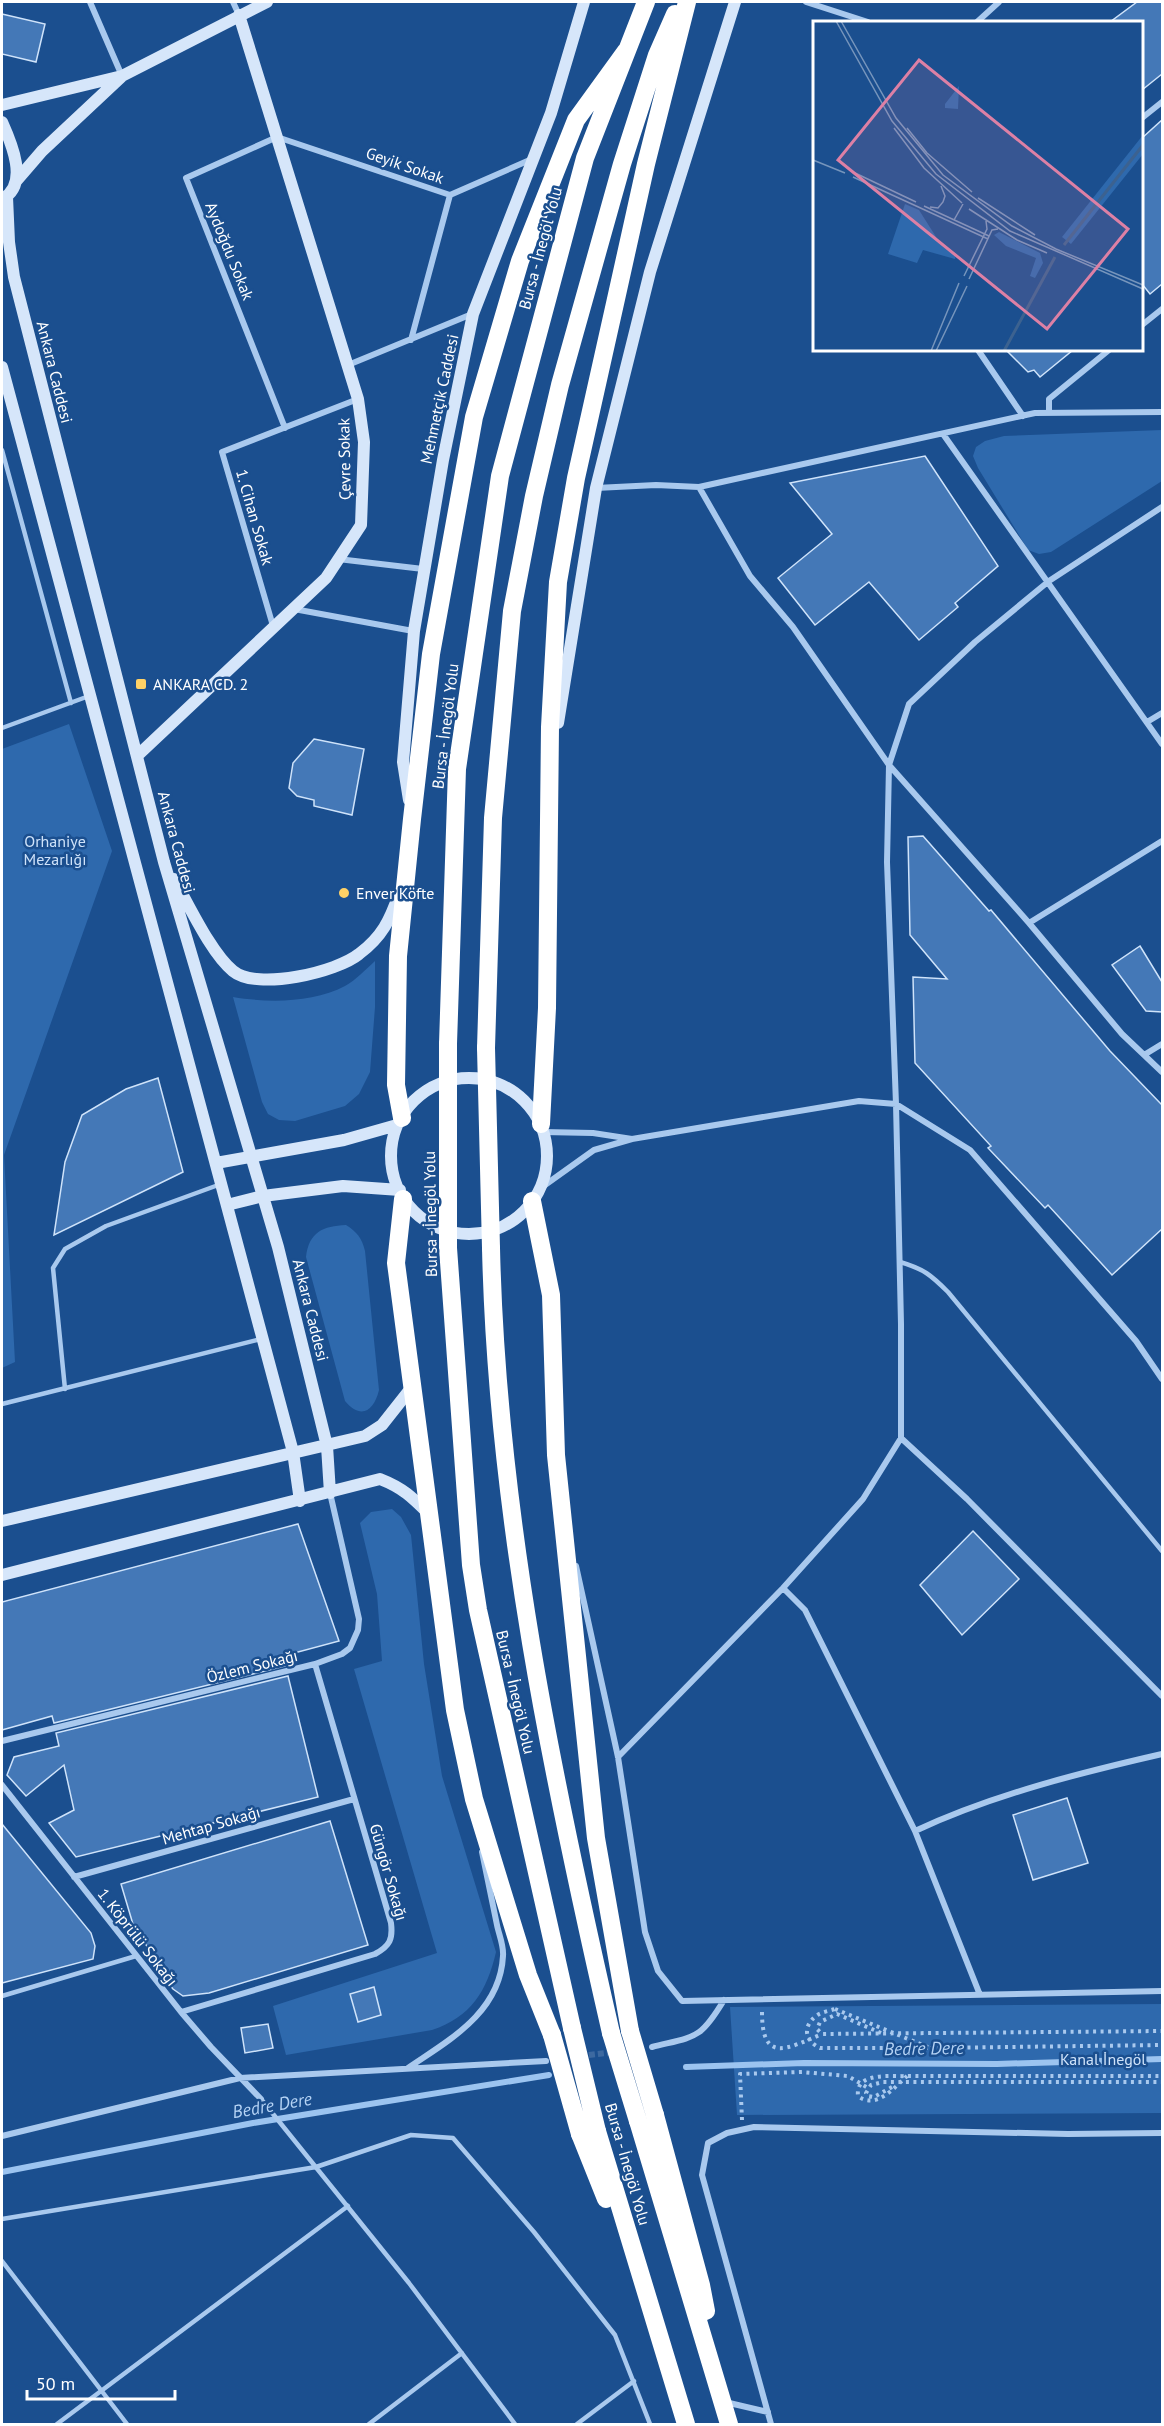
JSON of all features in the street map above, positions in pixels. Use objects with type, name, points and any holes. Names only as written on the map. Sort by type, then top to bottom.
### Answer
[{"type":"highway","name":"Bursa - İnegöl Yolu","points":[[646,2],[585,158],[500,476],[457,769],[448,1044],[448,1248],[477,1610],[572,2028],[588,2132],[651,2312],[686,2424]]},
{"type":"highway","name":"Bursa - İnegöl Yolu","points":[[681,2],[657,55],[622,164],[560,385],[531,507],[512,611],[493,818],[486,1048],[492,1307],[504,1434],[524,1601],[576,1880],[611,2034],[646,2118],[729,2424]]},
{"type":"highway","points":[[542,1128],[547,1008],[549,771],[558,582],[579,467],[644,175],[687,2]]},
{"type":"highway","points":[[400,1122],[396,1085],[398,956],[406,870],[431,654],[474,417],[520,261],[576,120],[626,51]]},
{"type":"highway","points":[[401,1195],[396,1263],[455,1710],[479,1816],[528,1975],[588,2132]]},
{"type":"highway","points":[[535,1196],[551,1295],[556,1455],[596,1838],[646,2118]]},
{"type":"main road","points":[[2,105],[122,76],[267,2]]},
{"type":"main road","name":"Mehmetçik Caddesi","points":[[412,819],[404,762],[414,631],[442,460],[473,314],[551,113],[584,2]]},
{"type":"main road","points":[[549,771],[596,488],[650,272],[735,2]]},
{"type":"main road","name":"Çevre Sokak","points":[[137,756],[326,578],[360,525],[364,442],[358,399],[239,15]]},
{"type":"main road","points":[[4,198],[42,151],[122,76]]},
{"type":"main road","points":[[2,122],[16,159],[17,180]]},
{"type":"main road","name":"Ankara Caddesi","points":[[4,198],[14,277],[164,862],[293,1304],[327,1446],[330,1492]]},
{"type":"main road","points":[[2,367],[293,1452],[300,1501]]},
{"type":"main road","points":[[164,862],[213,946],[227,964],[234,972],[261,981],[334,967],[359,955],[390,922],[406,870]]},
{"type":"main road","points":[[456,1079],[481,1079],[506,1087],[526,1103],[542,1128],[548,1149],[546,1175],[535,1196],[518,1218],[495,1231],[470,1235],[444,1231],[421,1218],[401,1195],[393,1175],[391,1150],[400,1122],[411,1103],[432,1088],[456,1079]]},
{"type":"main road","points":[[216,1163],[344,1140],[400,1122]]},
{"type":"main road","points":[[227,1205],[263,1196],[343,1186],[401,1195]]},
{"type":"main road","points":[[2,1521],[366,1436],[382,1425],[412,1387]]},
{"type":"main road","points":[[2,1575],[380,1479],[409,1494],[429,1514]]},
{"type":"street","points":[[90,2],[122,76]]},
{"type":"street","points":[[233,2],[239,15]]},
{"type":"street","points":[[806,2],[865,21]]},
{"type":"street","points":[[978,21],[999,2]]},
{"type":"street","points":[[1143,117],[1162,102]]},
{"type":"street","name":"Geyik Sokak","points":[[277,137],[450,195],[411,340]]},
{"type":"street","name":"Aydoğdu Sokak","points":[[277,137],[186,178],[285,428]]},
{"type":"street","points":[[450,195],[534,158]]},
{"type":"street","points":[[1143,324],[1162,309]]},
{"type":"street","points":[[348,365],[473,314]]},
{"type":"street","points":[[979,351],[1023,416]]},
{"type":"street","points":[[1049,412],[1049,399],[1108,351]]},
{"type":"street","name":"1. Cihan Sokak","points":[[273,626],[222,452],[358,399]]},
{"type":"street","points":[[596,488],[656,485],[699,488],[1049,412],[1162,412]]},
{"type":"street","points":[[943,434],[1162,744]]},
{"type":"street","points":[[699,488],[750,576],[793,627],[889,765],[1029,923],[1122,1034],[1162,1072]]},
{"type":"street","points":[[618,1757],[783,1588],[863,1499],[901,1438],[900,1262],[887,862],[889,765],[909,704],[975,642],[1049,581],[1162,507]]},
{"type":"street","points":[[338,559],[423,569]]},
{"type":"street","points":[[292,609],[414,631]]},
{"type":"street","points":[[1147,722],[1162,712]]},
{"type":"street","points":[[1029,923],[1162,841]]},
{"type":"street","points":[[1144,1055],[1162,1044]]},
{"type":"street","points":[[535,1196],[594,1150],[632,1139],[859,1101],[896,1104],[970,1149],[1136,1341],[1162,1379]]},
{"type":"street","points":[[542,1128],[632,1139]]},
{"type":"street","points":[[901,1438],[967,1499],[1162,1694]]},
{"type":"street","points":[[560,1491],[618,1757],[645,1932],[658,1971],[682,2001],[1162,1991]]},
{"type":"street","name":"Özlem Sokağı","points":[[2,1741],[315,1664],[342,1654],[350,1648],[358,1630],[359,1619],[330,1492]]},
{"type":"street","points":[[783,1588],[805,1611],[915,1831],[980,1995]]},
{"type":"street","name":"Güngör Sokağı","points":[[181,2012],[375,1954],[390,1943],[391,1923],[315,1664]]},
{"type":"street","points":[[915,1831],[944,1817],[1010,1796],[1113,1765],[1162,1754]]},
{"type":"street","name":"1. Köprülü Sokağı","points":[[2,1785],[181,2012],[261,2098]]},
{"type":"street","name":"Mehtap Sokağı","points":[[74,1877],[354,1799]]},
{"type":"street","points":[[406,2069],[453,2038],[474,2020],[491,1997],[502,1969],[504,1954],[479,1842],[479,1816]]},
{"type":"street","points":[[652,2047],[695,2036],[712,2020],[724,2000]]},
{"type":"street","points":[[2,2136],[240,2078],[546,2061]]},
{"type":"street","points":[[771,2424],[702,2175],[708,2143],[728,2133],[754,2127],[1068,2134],[1162,2133]]},
{"type":"street","points":[[722,2401],[768,2412]]},
{"type":"lane","points":[[2,450],[71,703]]},
{"type":"lane","points":[[2,728],[91,695]]},
{"type":"lane","points":[[65,1389],[53,1268],[65,1249],[106,1226],[221,1184]]},
{"type":"lane","points":[[900,1262],[920,1268],[930,1274],[948,1292],[1162,1551]]},
{"type":"lane","points":[[2,1404],[263,1339]]},
{"type":"lane","points":[[2,1996],[136,1956]]},
{"type":"lane","points":[[261,2098],[348,2206],[515,2424]]},
{"type":"lane","points":[[2,2219],[316,2166],[411,2135],[453,2138],[534,2232],[615,2335],[650,2424]]},
{"type":"lane","points":[[57,2424],[348,2206]]},
{"type":"lane","points":[[2,2261],[127,2424]]},
{"type":"lane","points":[[369,2424],[462,2354]]},
{"type":"lane","points":[[577,2424],[634,2381]]},
{"type":"path","points":[[762,1999],[762,2032],[768,2042],[774,2046],[788,2049],[822,2034],[1162,2031]]},
{"type":"path","points":[[930,2048],[835,2009],[815,2016],[806,2031],[808,2040],[820,2048],[930,2048],[1162,2045]]},
{"type":"path","points":[[822,2034],[817,2029],[820,2022],[837,2014],[881,2033]]},
{"type":"path","points":[[743,2129],[740,2074],[813,2073],[849,2076],[868,2088]]},
{"type":"path","points":[[907,2076],[877,2100],[869,2102],[858,2096],[861,2084],[871,2077],[907,2076],[1162,2076]]},
{"type":"path","points":[[900,2082],[874,2097],[866,2093],[871,2085],[883,2082],[900,2082],[1162,2082]]},
{"type":"green space","points":[[1162,430],[1162,481],[1051,552],[1039,554],[1028,550],[973,456],[976,447],[985,441],[1004,436]]},
{"type":"green space","name":"Orhaniye Mezarlığı","points":[[69,724],[112,851],[4,1155],[15,1362],[2,1368],[2,749]]},
{"type":"green space","points":[[375,961],[375,1007],[370,1072],[359,1094],[345,1106],[295,1121],[279,1120],[268,1114],[262,1102],[233,997],[275,1001],[319,996],[349,984]]},
{"type":"green space","points":[[346,1225],[358,1236],[365,1251],[379,1390],[370,1408],[361,1411],[351,1407],[345,1401],[306,1257],[310,1242],[318,1232],[330,1227]]},
{"type":"green space","points":[[392,1509],[401,1517],[411,1535],[424,1664],[442,1776],[496,1952],[488,1979],[475,2001],[467,2010],[446,2025],[432,2030],[286,2055],[273,2006],[437,1953],[354,1669],[382,1661],[377,1594],[360,1523],[371,1512]]},
{"type":"green space","name":"Kanal İnegöl","points":[[1162,2004],[1162,2113],[737,2115],[730,2007]]},
{"type":"building","points":[[1137,2],[1162,2],[1162,74],[1143,89],[1143,21],[1111,21]]},
{"type":"building","points":[[2,14],[45,24],[36,62],[2,54]]},
{"type":"building","points":[[1162,120],[1162,284],[1150,294],[1143,285],[1143,137]]},
{"type":"building","points":[[1007,351],[1072,351],[1040,377],[1034,370],[1028,372]]},
{"type":"building","points":[[925,456],[998,566],[955,603],[958,607],[919,640],[869,582],[815,625],[778,578],[832,534],[790,483]]},
{"type":"building","points":[[314,739],[364,749],[352,815],[314,806],[314,800],[297,796],[289,788],[293,763]]},
{"type":"building","points":[[923,836],[989,911],[991,910],[1110,1051],[1162,1105],[1162,1229],[1112,1275],[1048,1205],[1045,1208],[988,1148],[991,1146],[915,1063],[913,977],[947,979],[910,935],[908,837]]},
{"type":"building","points":[[1140,946],[1162,982],[1162,1012],[1146,1011],[1112,965]]},
{"type":"building","points":[[158,1078],[183,1172],[54,1235],[65,1162],[82,1115],[126,1089]]},
{"type":"building","points":[[298,1524],[339,1641],[283,1656],[285,1666],[54,1723],[52,1716],[2,1730],[2,1602]]},
{"type":"building","points":[[973,1531],[1019,1579],[962,1635],[920,1585]]},
{"type":"building","points":[[288,1676],[318,1797],[76,1857],[49,1823],[74,1810],[64,1765],[26,1796],[7,1775],[14,1757],[59,1746],[56,1733]]},
{"type":"building","points":[[1067,1798],[1088,1863],[1033,1880],[1013,1815]]},
{"type":"building","points":[[330,1821],[368,1945],[209,1993],[183,1996],[173,1989],[164,1978],[138,1930],[135,1931],[121,1884]]},
{"type":"building","points":[[2,1824],[91,1933],[95,1946],[93,1959],[2,1983]]},
{"type":"building","points":[[374,1987],[381,2015],[358,2022],[350,1994]]},
{"type":"building","points":[[268,2024],[273,2048],[245,2053],[241,2028]]},
{"type":"waterway","name":"Bedre Dere","points":[[686,2067],[804,2063],[997,2064],[1162,2059]]},
{"type":"waterway","name":"Bedre Dere","points":[[2,2172],[253,2123],[549,2075]]},
{"type":"tunnel","points":[[580,2056],[614,2052]]},
{"type":"place","name":"ANKARA CD. 2","points":[[141,684]]},
{"type":"place","name":"Enver Köfte","points":[[344,893]]}]
